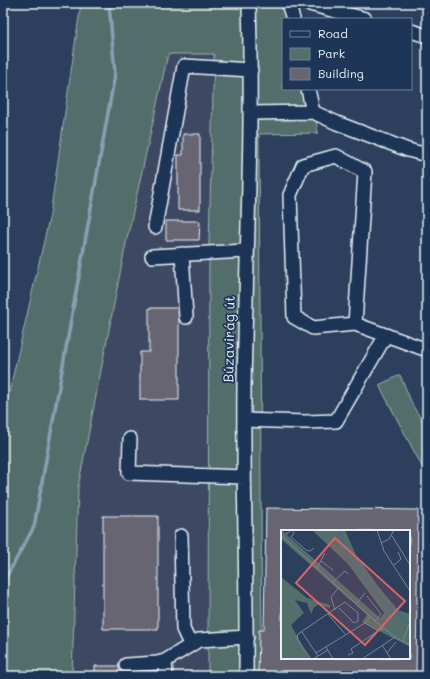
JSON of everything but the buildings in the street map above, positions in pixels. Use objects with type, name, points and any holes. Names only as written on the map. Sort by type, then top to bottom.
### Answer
[{"type":"street","name":"Búzavirág út","points":[[246,676],[244,420],[246,251],[251,112],[249,3]]},
{"type":"street","points":[[291,3],[293,18]]},
{"type":"street","points":[[306,3],[361,18]]},
{"type":"street","points":[[412,31],[427,36]]},
{"type":"street","points":[[155,227],[184,66],[251,70]]},
{"type":"street","points":[[308,90],[314,112]]},
{"type":"street","points":[[251,112],[314,112],[337,124],[408,150],[427,155]]},
{"type":"street","points":[[355,324],[365,172],[336,156],[303,165],[290,195],[294,317],[314,328],[355,324],[427,350]]},
{"type":"street","points":[[152,256],[246,251]]},
{"type":"street","points":[[182,254],[186,316]]},
{"type":"street","points":[[244,420],[306,422],[336,421],[386,335]]},
{"type":"street","points":[[130,439],[129,473],[244,477]]},
{"type":"street","points":[[181,536],[183,629],[190,644]]},
{"type":"street","points":[[126,665],[157,663],[165,660],[199,640],[211,638],[246,637]]},
{"type":"street","points":[[165,660],[166,676]]},
{"type":"shaded area","points":[[168,54],[214,54],[209,243],[208,676],[72,676],[78,487],[125,248]]},
{"type":"green space","points":[[81,3],[296,3],[299,18],[282,18],[282,90],[311,90],[318,133],[259,134],[262,676],[208,676],[209,243],[214,54],[168,54],[125,248],[78,487],[72,676],[3,676],[3,419],[50,215]]},
{"type":"green space","points":[[400,375],[413,406],[427,428],[427,476],[379,385]]},
{"type":"waterway","points":[[3,583],[34,527],[115,74],[109,3]]}]
